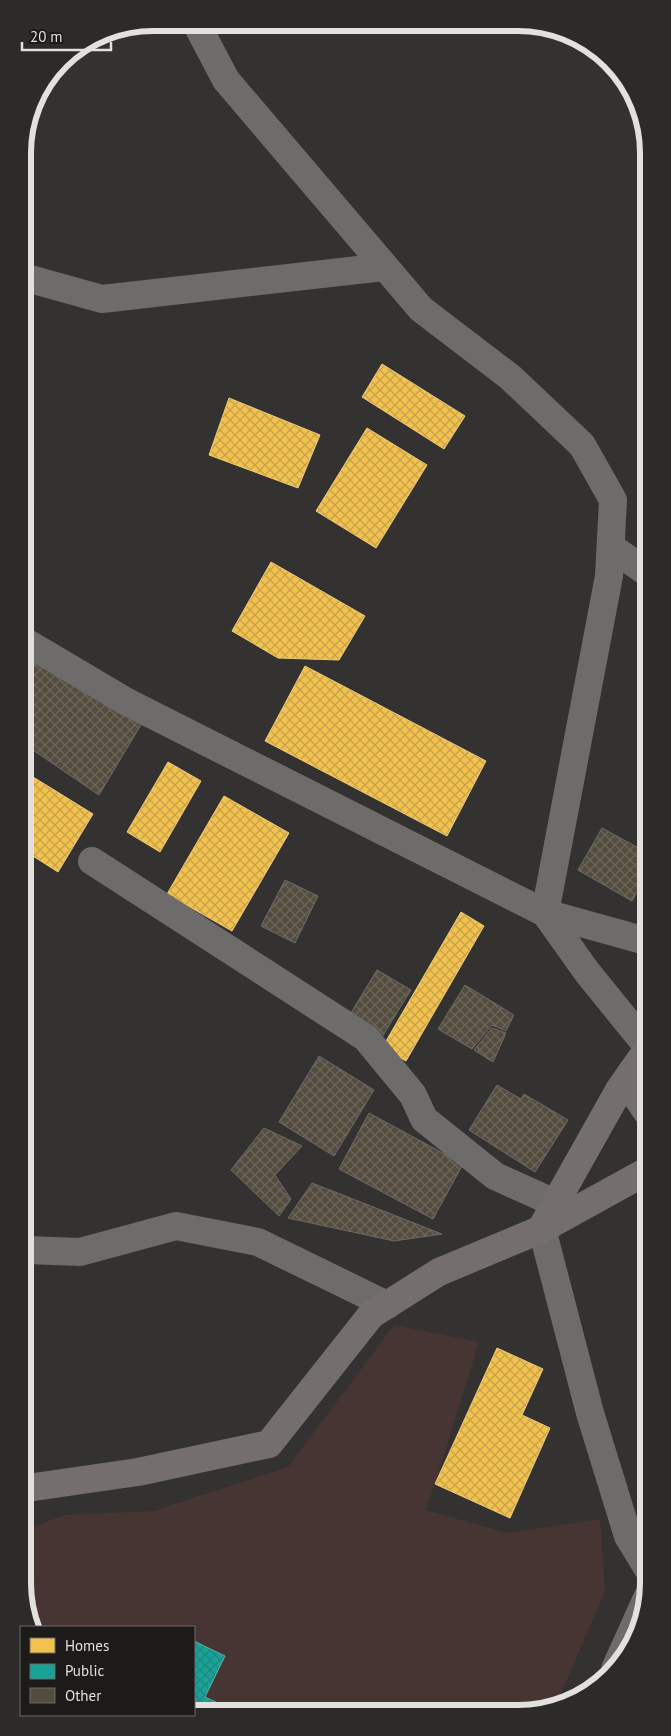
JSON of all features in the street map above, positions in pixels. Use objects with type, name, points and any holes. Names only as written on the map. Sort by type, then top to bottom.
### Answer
[{"type":"main road","points":[[542,1228],[639,1060]]},
{"type":"main road","points":[[630,1074],[636,1096],[639,1101]]},
{"type":"main road","points":[[31,1487],[138,1472],[269,1444],[371,1315],[439,1272],[542,1228],[639,1174]]},
{"type":"street","points":[[200,31],[226,80],[384,267],[421,309],[510,377],[582,445],[613,500],[609,576],[545,913],[587,972],[639,1038]]},
{"type":"street","points":[[32,279],[102,299],[384,267]]},
{"type":"street","points":[[611,547],[640,567]]},
{"type":"street","points":[[32,646],[127,702],[545,913],[639,940]]},
{"type":"street","points":[[92,861],[366,1038],[413,1095],[424,1119],[495,1176],[557,1204]]},
{"type":"street","points":[[31,1250],[80,1252],[176,1226],[258,1242],[387,1305]]},
{"type":"street","points":[[542,1228],[590,1412],[628,1536],[639,1555]]},
{"type":"shaded area","points":[[394,1325],[479,1342],[435,1484],[425,1510],[508,1533],[600,1519],[605,1591],[559,1697],[534,1704],[518,1705],[195,1705],[195,1626],[39,1626],[32,1599],[31,1528],[65,1515],[153,1511],[288,1467]]},
{"type":"building: Homes","points":[[382,364],[465,416],[444,449],[362,397]]},
{"type":"building: Homes","points":[[229,398],[320,435],[298,488],[209,455]]},
{"type":"building: Homes","points":[[367,428],[427,465],[376,548],[316,511]]},
{"type":"building: Homes","points":[[271,562],[365,616],[339,660],[278,658],[232,631]]},
{"type":"building: Homes","points":[[305,666],[486,761],[447,836],[265,741]]},
{"type":"building: Homes","points":[[168,762],[201,781],[160,852],[127,832]]},
{"type":"building: Homes","points":[[32,776],[93,814],[58,872],[32,855]]},
{"type":"building: Homes","points":[[224,796],[289,833],[232,931],[167,894]]},
{"type":"building: Homes","points":[[461,912],[484,926],[406,1061],[382,1048]]},
{"type":"building: Homes","points":[[497,1348],[543,1369],[522,1415],[550,1428],[510,1518],[435,1484]]},
{"type":"building: Public","points":[[195,1641],[225,1656],[205,1697],[222,1705],[195,1705]]},
{"type":"building: Other","points":[[32,661],[142,723],[99,795],[32,749]]},
{"type":"building: Other","points":[[602,828],[640,848],[639,888],[632,901],[578,870]]},
{"type":"building: Other","points":[[285,880],[318,896],[295,943],[261,926]]},
{"type":"building: Other","points":[[377,970],[411,990],[382,1037],[349,1016]]},
{"type":"building: Other","points":[[465,985],[514,1015],[506,1031],[492,1025],[472,1049],[438,1029]]},
{"type":"building: Other","points":[[492,1028],[506,1033],[493,1062],[474,1050]]},
{"type":"building: Other","points":[[319,1056],[374,1090],[334,1156],[279,1122]]},
{"type":"building: Other","points":[[497,1085],[521,1099],[524,1094],[568,1120],[535,1172],[469,1130]]},
{"type":"building: Other","points":[[369,1113],[463,1164],[433,1219],[339,1169]]},
{"type":"building: Other","points":[[264,1128],[302,1146],[275,1175],[291,1199],[279,1216],[231,1170]]},
{"type":"building: Other","points":[[312,1183],[442,1234],[394,1241],[288,1218]]}]
